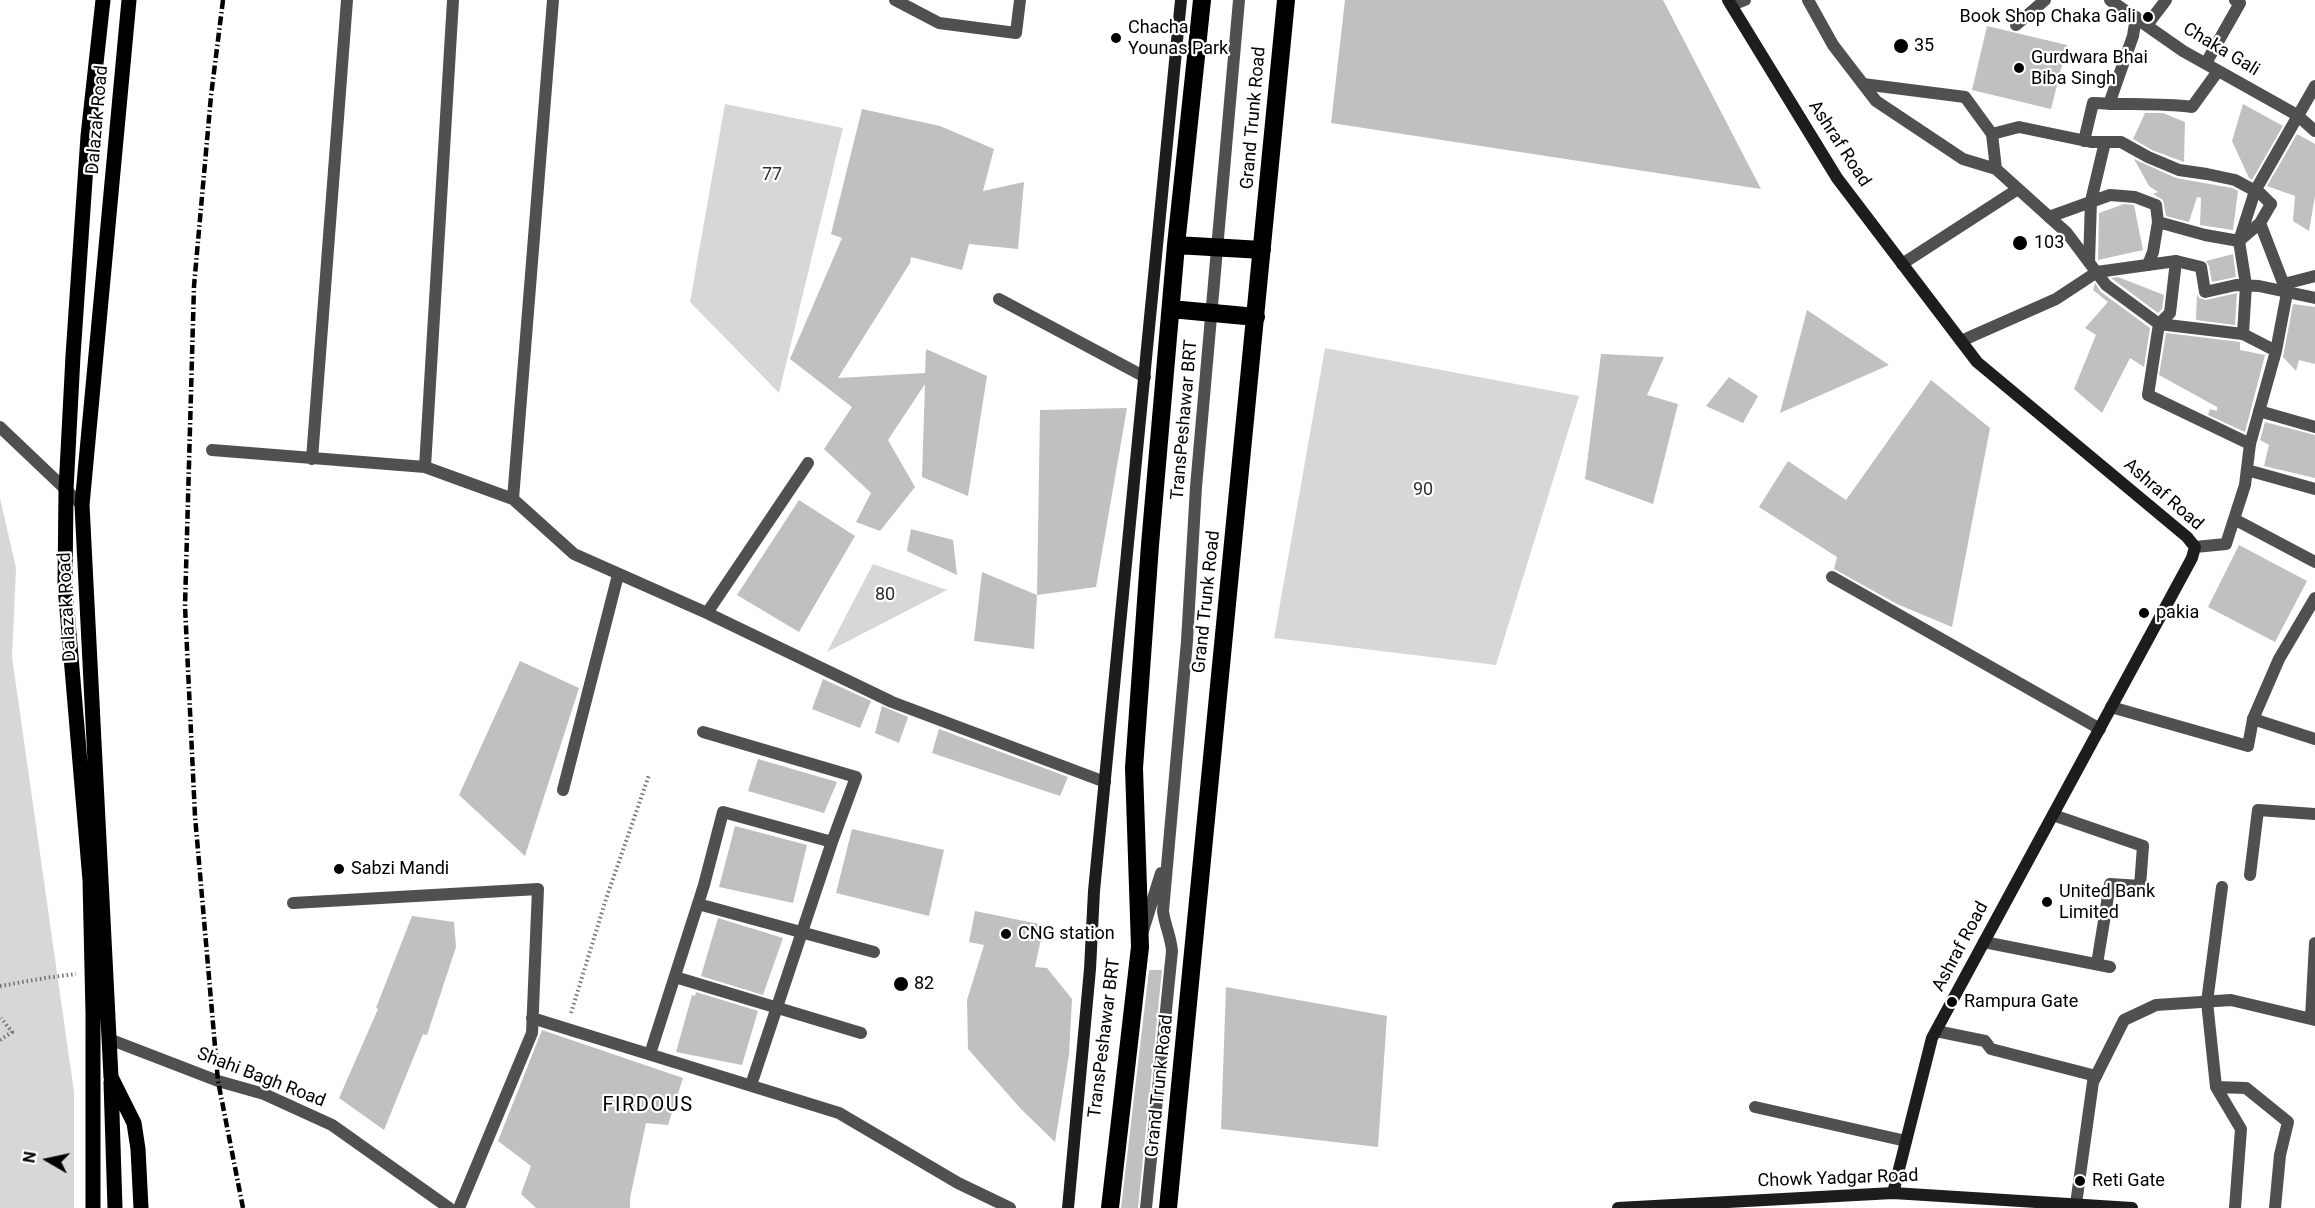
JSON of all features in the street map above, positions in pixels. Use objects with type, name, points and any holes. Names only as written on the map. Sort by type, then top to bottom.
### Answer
[{"type":"highway","name":"Grand Trunk Road","points":[[1110,1208],[1140,947],[1134,768],[1151,533],[1176,245],[1202,0]]},
{"type":"highway","name":"Grand Trunk Road","points":[[1168,1208],[1252,317],[1256,250],[1286,0]]},
{"type":"highway","points":[[1176,245],[1256,250]]},
{"type":"highway","points":[[1171,309],[1252,317]]},
{"type":"main road","name":"Dalazak Road","points":[[93,1208],[90,880],[65,586],[66,490],[72,356],[87,136],[103,0]]},
{"type":"main road","name":"Dalazak Road","points":[[129,0],[82,505],[111,1077],[134,1123],[138,1149],[141,1208]]},
{"type":"main road","points":[[111,1077],[115,1208]]},
{"type":"street","points":[[312,459],[347,0]]},
{"type":"street","points":[[425,467],[453,0]]},
{"type":"street","points":[[513,499],[553,0]]},
{"type":"street","points":[[895,0],[939,23],[1016,33],[1020,0]]},
{"type":"street","points":[[1068,1208],[1090,969],[1094,891],[1181,0]]},
{"type":"street","name":"TransPeshawar BRT","points":[[1146,1208],[1172,951],[1171,938],[1165,926],[1163,911],[1187,641],[1196,487],[1239,0]]},
{"type":"street","points":[[1730,3],[1745,0]]},
{"type":"street","points":[[1808,0],[1833,45],[1876,101],[1963,159],[1996,169],[2067,233],[2106,285],[2159,324],[2243,334],[2276,351]]},
{"type":"street","points":[[2016,25],[2045,0]]},
{"type":"street","name":"Chaka Gali","points":[[2110,0],[2218,71],[2297,115],[2315,131]]},
{"type":"street","points":[[2147,25],[2166,0]]},
{"type":"street","points":[[2206,63],[2240,3],[2235,0]]},
{"type":"street","name":"Ashraf Road","points":[[1730,3],[1837,178],[1977,362],[2187,537],[2195,547],[2192,558],[1932,1038],[1893,1193]]},
{"type":"street","points":[[2109,104],[2133,36],[2136,17]]},
{"type":"street","points":[[2084,141],[2093,103],[2123,105],[2162,103],[2192,107],[2218,71]]},
{"type":"street","points":[[1863,84],[1965,98],[1992,134],[1996,169]]},
{"type":"street","points":[[2243,334],[2246,285],[2239,241],[2255,191],[2315,86]]},
{"type":"street","points":[[1992,134],[2019,127],[2084,141],[2121,142],[2179,170],[2235,180],[2255,191],[2271,204],[2260,223],[2239,241]]},
{"type":"street","points":[[2089,262],[2091,201],[2105,142]]},
{"type":"street","points":[[1902,264],[2018,189]]},
{"type":"street","points":[[2049,217],[2110,195],[2135,197],[2156,205],[2158,222],[2153,252],[2148,265]]},
{"type":"street","points":[[2158,222],[2205,235],[2239,241]]},
{"type":"street","points":[[2195,547],[2226,544],[2245,485],[2250,444],[2276,351],[2285,289],[2260,223]]},
{"type":"street","points":[[2176,261],[2170,313],[2159,324],[2148,395],[2250,444]]},
{"type":"street","points":[[1961,341],[2056,299],[2097,273],[2176,261],[2200,267],[2205,292],[2246,285],[2285,289],[2315,298]]},
{"type":"street","points":[[2285,289],[2315,276]]},
{"type":"street","points":[[999,299],[1144,377]]},
{"type":"street","points":[[2259,411],[2315,427]]},
{"type":"street","points":[[0,427],[82,505]]},
{"type":"street","points":[[212,450],[425,467],[513,499],[574,555],[707,613],[892,702],[1105,782]]},
{"type":"street","points":[[707,613],[808,463]]},
{"type":"street","points":[[2247,470],[2315,489]]},
{"type":"street","points":[[2234,519],[2315,562]]},
{"type":"street","points":[[563,790],[618,575]]},
{"type":"street","points":[[1832,577],[2100,729]]},
{"type":"street","points":[[2111,707],[2248,746],[2253,719],[2279,659],[2315,598]]},
{"type":"street","points":[[2253,719],[2315,739]]},
{"type":"street","points":[[703,732],[856,777],[751,1085]]},
{"type":"street","points":[[2250,875],[2258,810],[2315,814]]},
{"type":"street","points":[[650,1054],[698,904],[723,812],[832,843]]},
{"type":"street","points":[[2053,815],[2143,846],[2140,886],[2110,884],[2097,964]]},
{"type":"street","name":"TransPeshawar BRT","points":[[1104,1208],[1130,961],[1147,922],[1169,843]]},
{"type":"street","points":[[2222,887],[2207,1002],[2216,1087],[2241,1129],[2235,1208]]},
{"type":"street","points":[[293,903],[538,889],[532,1033],[459,1208]]},
{"type":"street","points":[[698,904],[874,952]]},
{"type":"street","points":[[1984,942],[2110,967]]},
{"type":"street","points":[[2076,1204],[2093,1082],[2124,1020],[2156,1005],[2230,1000],[2313,1019],[2315,943]]},
{"type":"street","points":[[675,977],[861,1033]]},
{"type":"street","points":[[532,1018],[839,1113],[958,1183],[1010,1208]]},
{"type":"street","points":[[1936,1031],[1985,1041],[1991,1049],[2096,1076]]},
{"type":"street","name":"Shahi Bagh Road","points":[[109,1039],[218,1081],[264,1094],[332,1125],[449,1208]]},
{"type":"street","points":[[2216,1087],[2246,1088],[2288,1122],[2280,1155],[2275,1208]]},
{"type":"street","points":[[1755,1107],[1906,1141]]},
{"type":"street","name":"Chowk Yadgar Road","points":[[1618,1208],[1720,1205],[1893,1193],[2132,1208]]},
{"type":"path","points":[[566,1029],[606,899],[649,775]]},
{"type":"path","points":[[0,986],[92,972]]},
{"type":"path","points":[[0,1011],[1,1019],[12,1032],[0,1040]]},
{"type":"green space","name":"77","points":[[725,104],[843,128],[779,393],[690,302]]},
{"type":"green space","name":"90","points":[[1325,348],[1579,396],[1496,665],[1274,638]]},
{"type":"green space","points":[[0,498],[16,568],[12,657],[74,1092],[74,1208],[0,1208]]},
{"type":"green space","name":"80","points":[[873,564],[947,590],[827,652]]},
{"type":"building","points":[[1345,0],[1663,0],[1761,189],[1331,123]]},
{"type":"building","name":"Gurdwara Bhai Biba Singh","points":[[1987,26],[2067,45],[2051,109],[1972,90]]},
{"type":"building","points":[[2243,104],[2283,126],[2252,180],[2232,141]]},
{"type":"building","points":[[862,109],[940,126],[994,149],[983,191],[1024,182],[1018,249],[969,244],[962,270],[911,257],[910,263],[838,378],[925,373],[926,349],[987,376],[968,496],[922,477],[925,384],[888,440],[915,487],[880,531],[856,522],[871,493],[824,449],[852,407],[790,359],[842,238],[831,234]]},
{"type":"building","points":[[2145,113],[2163,113],[2185,122],[2184,162],[2152,150],[2133,139]]},
{"type":"building","points":[[2297,134],[2315,144],[2315,196],[2309,231],[2293,221],[2295,196],[2267,186]]},
{"type":"building","points":[[2134,159],[2176,178],[2238,191],[2233,230],[2200,225],[2201,198],[2197,197],[2189,222],[2166,216],[2163,200],[2153,194],[2158,192],[2149,186]]},
{"type":"building","points":[[2124,204],[2134,205],[2143,250],[2098,260],[2099,213]]},
{"type":"building","points":[[2233,254],[2236,277],[2212,282],[2206,261]]},
{"type":"building","points":[[2118,277],[2164,295],[2162,309],[2158,313],[2111,278]]},
{"type":"building","points":[[2095,283],[2101,292],[2150,328],[2144,367],[2130,358],[2102,413],[2074,389],[2096,335],[2085,328],[2108,302],[2093,290]]},
{"type":"building","points":[[2237,293],[2235,325],[2196,320],[2197,294],[2199,298],[2206,300]]},
{"type":"building","points":[[2293,304],[2315,307],[2315,364],[2299,360],[2296,371],[2283,357]]},
{"type":"building","points":[[1807,310],[1889,365],[1780,413]]},
{"type":"building","points":[[2166,333],[2240,342],[2240,350],[2265,355],[2245,432],[2208,415],[2210,409],[2217,411],[2217,407],[2159,375]]},
{"type":"building","points":[[1601,354],[1664,357],[1647,395],[1678,404],[1653,504],[1585,479]]},
{"type":"building","points":[[1729,377],[1758,396],[1743,423],[1706,406]]},
{"type":"building","points":[[1931,380],[1990,428],[1952,627],[1897,604],[1834,569],[1837,557],[1759,507],[1788,461],[1846,500]]},
{"type":"building","points":[[1127,408],[1096,587],[1037,595],[1040,410]]},
{"type":"building","points":[[2265,422],[2315,435],[2315,478],[2264,466],[2269,445],[2260,440]]},
{"type":"building","points":[[799,500],[855,536],[799,632],[737,595]]},
{"type":"building","points":[[911,529],[953,540],[957,575],[907,551]]},
{"type":"building","points":[[2239,545],[2307,581],[2275,642],[2208,607]]},
{"type":"building","points":[[982,572],[1037,595],[1034,649],[974,641]]},
{"type":"building","points":[[520,661],[579,688],[525,856],[459,795]]},
{"type":"building","points":[[823,679],[871,701],[860,728],[812,709]]},
{"type":"building","points":[[882,706],[908,717],[899,743],[875,733]]},
{"type":"building","points":[[939,729],[1068,777],[1060,796],[932,753]]},
{"type":"building","points":[[758,759],[837,782],[824,813],[748,791]]},
{"type":"building","points":[[735,826],[807,845],[793,903],[719,887]]},
{"type":"building","points":[[852,829],[944,850],[929,916],[836,893]]},
{"type":"building","points":[[975,911],[1044,925],[1035,967],[1047,968],[1072,999],[1069,1055],[1055,1142],[1021,1109],[968,1049],[967,1000],[984,945],[969,942]]},
{"type":"building","points":[[412,916],[454,922],[456,947],[427,1035],[423,1034],[384,1130],[339,1098],[378,1009],[376,1008]]},
{"type":"building","points":[[718,918],[783,938],[763,995],[701,976]]},
{"type":"building","points":[[1149,970],[1162,970],[1138,1208],[1121,1208]]},
{"type":"building","points":[[1226,987],[1387,1016],[1378,1147],[1221,1129]]},
{"type":"building","points":[[696,992],[758,1011],[742,1065],[676,1052],[692,995],[695,996]]},
{"type":"building","points":[[542,1030],[683,1078],[668,1125],[646,1123],[630,1198],[630,1208],[536,1208],[521,1194],[531,1166],[498,1141]]},
{"type":"railway","points":[[223,0],[211,96],[194,286],[185,606],[195,816],[218,1081],[243,1208]]},
{"type":"place","name":"Book Shop Chaka Gali","points":[[2148,17]]},
{"type":"place","name":"Chacha Younas Park","points":[[1116,38]]},
{"type":"place","name":"35","points":[[1901,46]]},
{"type":"place","name":"Gurdwara Bhai Biba Singh","points":[[2019,68]]},
{"type":"place","name":"103","points":[[2020,243]]},
{"type":"place","name":"pakia","points":[[2144,613]]},
{"type":"place","name":"Sabzi Mandi","points":[[339,869]]},
{"type":"place","name":"United Bank Limited","points":[[2047,902]]},
{"type":"place","name":"CNG station","points":[[1006,934]]},
{"type":"place","name":"82","points":[[901,984]]},
{"type":"place","name":"Rampura Gate","points":[[1952,1002]]},
{"type":"place","name":"Reti Gate","points":[[2080,1181]]},
{"type":"district","name":"FIRDOUS","points":[[648,1106]]}]
